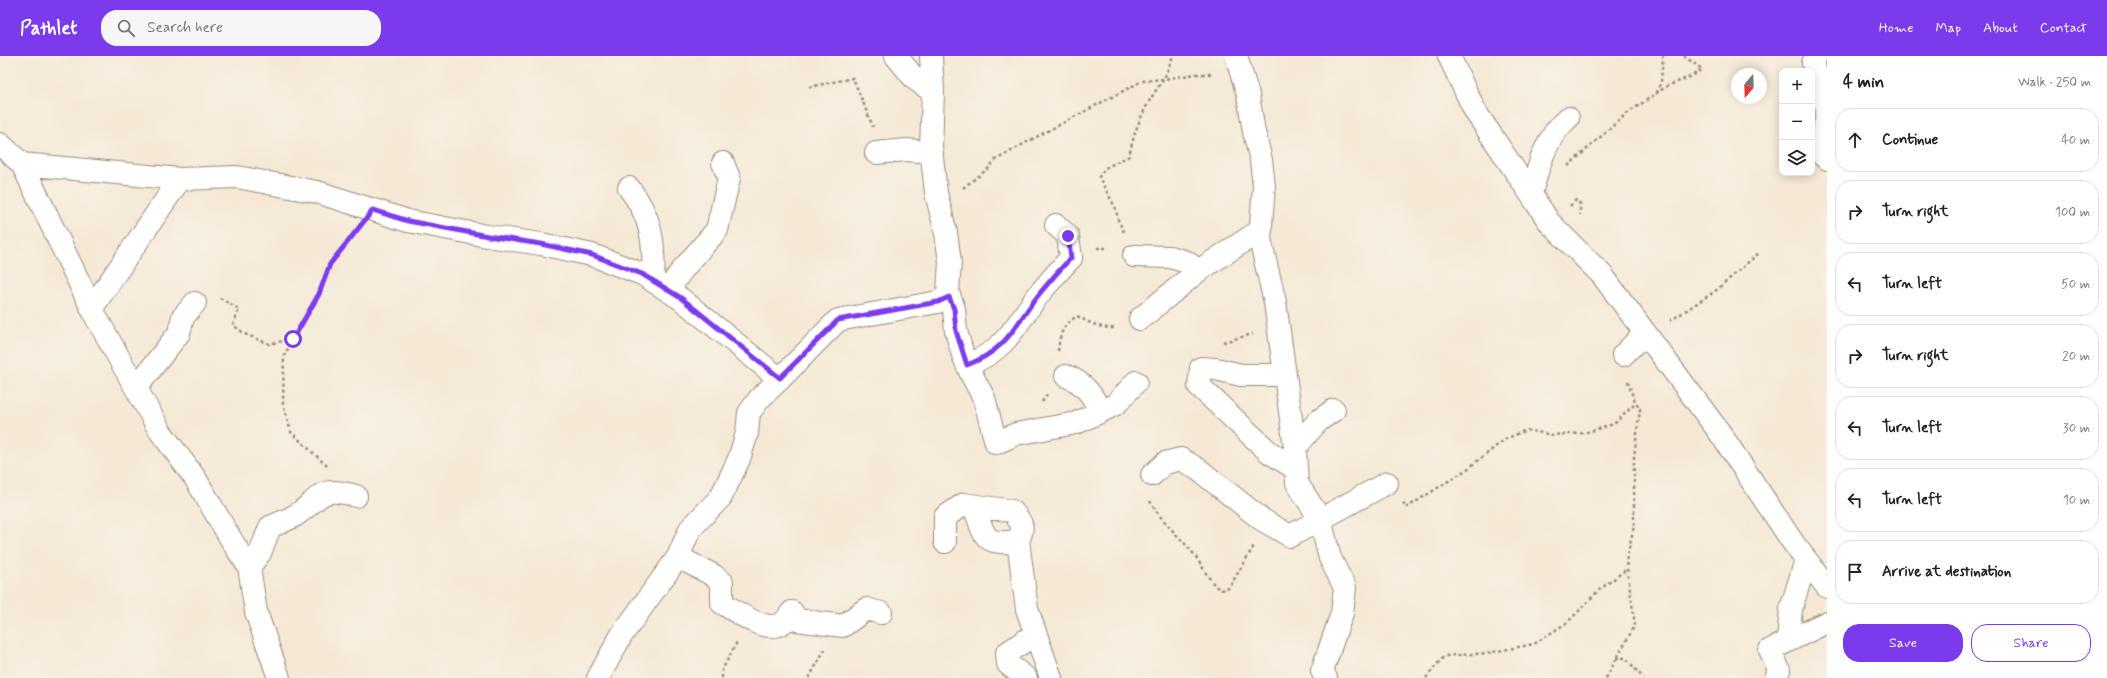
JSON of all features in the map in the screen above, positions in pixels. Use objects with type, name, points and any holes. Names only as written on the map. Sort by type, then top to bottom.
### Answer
[{"type":"street","points":[[896,56],[915,79],[933,92]]},
{"type":"street","points":[[931,56],[933,92],[932,152],[937,197],[946,233],[950,262],[948,292],[954,309],[956,331],[967,365],[984,398],[996,442],[1016,434],[1076,424],[1116,404],[1136,382]]},
{"type":"street","points":[[1236,56],[1244,82],[1261,160],[1264,186],[1260,239],[1275,302],[1296,458],[1297,483],[1320,519],[1330,558],[1345,588],[1342,613],[1320,676]]},
{"type":"street","points":[[1449,56],[1475,111],[1550,223],[1602,275],[1720,433],[1806,560],[1827,588]]},
{"type":"street","points":[[1816,56],[1813,63],[1827,110]]},
{"type":"street","points":[[1827,114],[1820,153],[1827,159]]},
{"type":"street","points":[[1531,194],[1540,161],[1559,126],[1568,118]]},
{"type":"street","points":[[0,144],[22,164],[92,308],[136,388],[160,430],[195,478],[249,567],[256,612],[279,678]]},
{"type":"street","points":[[876,153],[906,150],[932,152]]},
{"type":"street","points":[[660,286],[717,230],[729,178],[723,163]]},
{"type":"street","points":[[22,164],[180,179],[237,177],[317,192],[408,221],[541,244],[592,255],[642,274],[681,298],[780,378]]},
{"type":"street","points":[[92,308],[180,179]]},
{"type":"street","points":[[629,188],[638,199],[648,220],[655,250],[660,286]]},
{"type":"street","points":[[967,365],[981,360],[1012,335],[1040,293],[1071,258],[1068,236],[1056,225]]},
{"type":"street","points":[[1140,319],[1198,271],[1260,230]]},
{"type":"street","points":[[1134,256],[1170,257],[1187,262],[1198,271]]},
{"type":"street","points":[[598,678],[621,636],[678,556],[690,529],[721,497],[739,459],[747,433],[749,413],[759,399],[838,320],[938,302],[949,297]]},
{"type":"street","points":[[136,388],[179,333],[183,316],[195,303]]},
{"type":"street","points":[[1623,355],[1637,341],[1649,338]]},
{"type":"street","points":[[1284,375],[1241,375],[1216,369],[1201,368],[1199,386],[1269,452],[1296,458]]},
{"type":"street","points":[[1066,376],[1081,384],[1096,401],[1100,412]]},
{"type":"street","points":[[1296,458],[1318,421],[1334,410]]},
{"type":"street","points":[[1152,475],[1165,463],[1180,459],[1199,470],[1261,519],[1290,536],[1387,483]]},
{"type":"street","points":[[249,567],[260,553],[270,527],[295,515],[324,492],[340,491],[356,496]]},
{"type":"street","points":[[945,542],[945,517],[964,504],[1012,511],[1021,522],[1023,531],[1018,541],[1027,609],[1051,678]]},
{"type":"street","points":[[974,506],[981,528],[990,540],[999,543],[1018,541]]},
{"type":"street","points":[[678,556],[713,575],[722,582],[722,603],[768,627],[781,624],[792,612],[797,620],[843,626],[866,609],[881,613]]},
{"type":"street","points":[[1788,640],[1791,609],[1806,560]]},
{"type":"street","points":[[1776,678],[1779,670],[1770,650],[1827,622]]},
{"type":"street","points":[[1026,678],[1008,664],[1007,653],[1035,634]]},
{"type":"path","points":[[1134,256],[1129,251],[1116,209],[1100,177],[1105,168],[1129,156],[1133,137],[1146,104],[1164,79],[1173,56]]},
{"type":"path","points":[[1657,94],[1661,81],[1663,56]]},
{"type":"path","points":[[1563,170],[1625,115],[1667,86],[1692,76],[1702,69],[1684,56]]},
{"type":"path","points":[[937,197],[942,192],[959,191],[989,168],[994,161],[1142,81],[1196,74],[1224,74],[1244,82]]},
{"type":"path","points":[[808,87],[852,78],[874,129],[876,153]]},
{"type":"path","points":[[324,492],[327,465],[291,432],[283,404],[284,356],[319,294],[330,264],[373,210]]},
{"type":"path","points":[[1071,258],[1091,252],[1098,247],[1108,247],[1122,252],[1122,257],[1134,256]]},
{"type":"path","points":[[1649,338],[1676,316],[1714,292],[1759,253]]},
{"type":"path","points":[[195,303],[212,294],[239,309],[234,325],[244,334],[269,344],[293,339]]},
{"type":"path","points":[[1221,343],[1257,333],[1277,324]]},
{"type":"path","points":[[1606,678],[1635,625],[1626,561],[1634,526],[1634,457],[1640,409],[1627,382],[1632,369],[1623,355]]},
{"type":"path","points":[[1387,483],[1406,508],[1466,470],[1504,440],[1526,430],[1553,435],[1584,433],[1614,424],[1636,403]]},
{"type":"path","points":[[1152,475],[1142,487],[1154,508],[1174,534],[1192,552],[1207,571],[1211,582],[1220,590],[1229,588],[1256,542]]},
{"type":"path","points":[[1426,678],[1444,656],[1488,653],[1534,644],[1568,622],[1599,590],[1627,569]]},
{"type":"path","points":[[722,678],[722,670],[731,652],[752,620]]},
{"type":"path","points":[[809,678],[824,652],[826,624]]},
{"type":"path","points":[[1616,658],[1626,658],[1643,678]]},
{"type":"route","points":[[293,339],[319,294],[330,264],[373,210],[408,221],[541,244],[592,255],[642,274],[681,298],[780,378],[838,320],[938,302],[949,297],[954,309],[956,331],[967,365],[981,360],[1012,335],[1040,293],[1071,258],[1068,236]]}]
